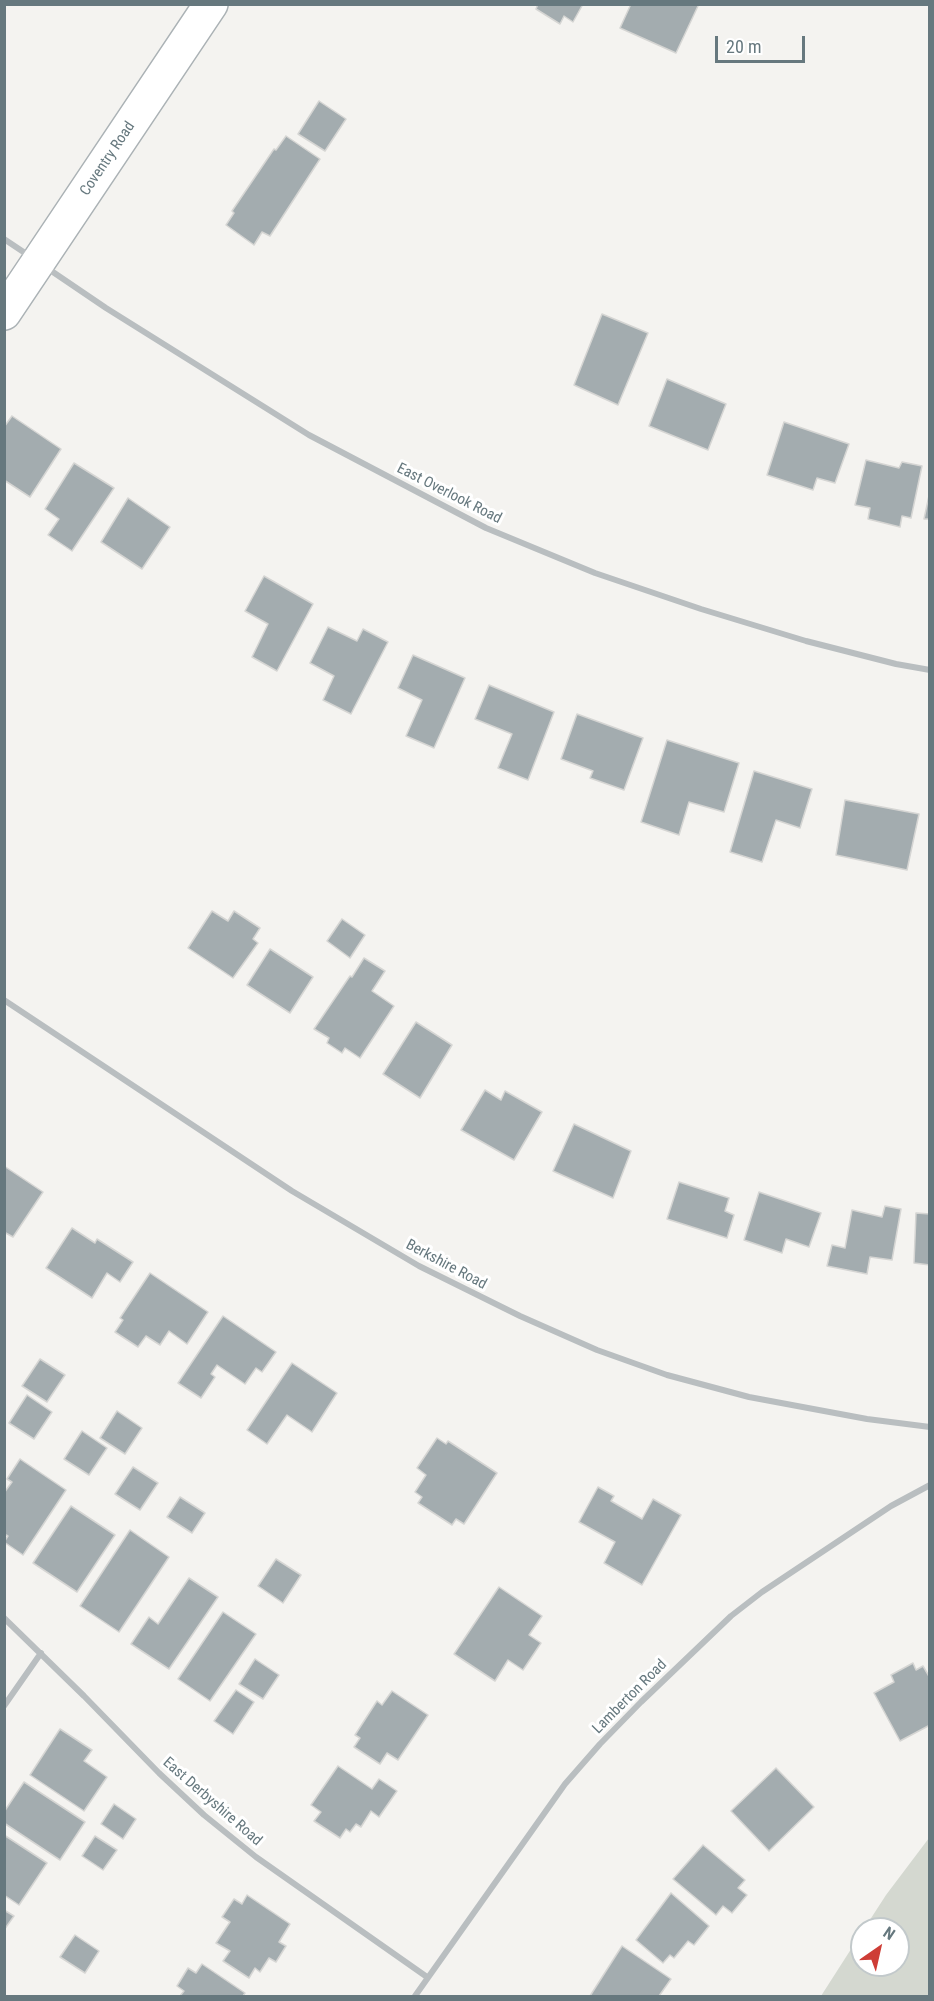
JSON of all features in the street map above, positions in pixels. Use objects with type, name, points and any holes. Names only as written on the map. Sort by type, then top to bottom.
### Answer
[{"type":"street","name":"Coventry Road","points":[[4,313],[212,4]]},
{"type":"street","name":"East Overlook Road","points":[[4,239],[106,308],[309,435],[486,528],[595,573],[701,609],[806,641],[896,664],[930,670]]},
{"type":"street","name":"Berkshire Road","points":[[4,1000],[292,1191],[419,1266],[520,1316],[597,1350],[667,1375],[749,1397],[867,1419],[930,1427]]},
{"type":"street","name":"Lamberton Road","points":[[415,1996],[565,1784],[649,1694],[731,1616],[762,1592],[891,1506],[930,1485]]},
{"type":"street","name":"East Derbyshire Road","points":[[4,1618],[204,1815],[256,1857],[428,1977]]},
{"type":"street","points":[[4,1706],[41,1653]]},
{"type":"shaded area","points":[[929,1838],[929,1996],[821,1996],[850,1951],[850,1977],[910,1977],[910,1917],[872,1917]]},
{"type":"building","points":[[538,4],[583,4],[573,22],[564,16],[560,24],[536,9]]},
{"type":"building","points":[[631,4],[696,4],[698,6],[676,53],[620,28]]},
{"type":"building","points":[[319,101],[346,119],[325,151],[298,134]]},
{"type":"building","points":[[286,136],[320,159],[270,236],[262,232],[254,245],[226,225],[234,213],[232,211],[274,149],[276,150]]},
{"type":"building","points":[[602,314],[648,333],[618,405],[574,385]]},
{"type":"building","points":[[667,379],[726,404],[708,450],[649,426]]},
{"type":"building","points":[[12,416],[61,449],[30,497],[4,480],[4,427]]},
{"type":"building","points":[[784,422],[849,444],[835,483],[817,478],[813,490],[767,475]]},
{"type":"building","points":[[866,460],[899,468],[902,462],[922,466],[911,518],[902,516],[900,527],[868,519],[870,508],[855,505]]},
{"type":"building","points":[[74,463],[114,488],[72,551],[48,535],[59,519],[45,509]]},
{"type":"building","points":[[930,491],[930,519],[924,519]]},
{"type":"building","points":[[128,498],[170,527],[142,569],[101,542]]},
{"type":"building","points":[[264,576],[313,604],[277,671],[252,657],[268,624],[245,611]]},
{"type":"building","points":[[328,627],[357,641],[363,629],[388,642],[351,714],[323,700],[334,676],[310,663]]},
{"type":"building","points":[[413,655],[465,678],[434,748],[406,736],[422,700],[398,688]]},
{"type":"building","points":[[489,685],[554,712],[528,780],[498,768],[512,734],[475,719]]},
{"type":"building","points":[[577,714],[643,738],[624,790],[590,778],[593,771],[561,759]]},
{"type":"building","points":[[667,740],[739,763],[724,812],[689,802],[679,835],[641,822]]},
{"type":"building","points":[[754,771],[812,789],[800,828],[776,820],[762,862],[730,852]]},
{"type":"building","points":[[845,800],[919,814],[907,870],[836,855]]},
{"type":"building","points":[[212,911],[228,921],[234,911],[260,928],[253,939],[258,943],[233,978],[188,948]]},
{"type":"building","points":[[342,919],[365,935],[350,958],[327,941]]},
{"type":"building","points":[[270,949],[313,977],[290,1013],[247,985]]},
{"type":"building","points":[[364,958],[385,971],[372,991],[394,1006],[360,1058],[345,1048],[342,1053],[327,1043],[329,1038],[314,1029]]},
{"type":"building","points":[[416,1022],[452,1045],[420,1098],[383,1074]]},
{"type":"building","points":[[485,1090],[501,1100],[505,1091],[542,1112],[514,1160],[461,1130]]},
{"type":"building","points":[[574,1124],[631,1151],[613,1198],[553,1171]]},
{"type":"building","points":[[4,1166],[43,1192],[13,1237],[4,1232]]},
{"type":"building","points":[[679,1182],[729,1198],[725,1211],[734,1215],[727,1238],[667,1219]]},
{"type":"building","points":[[759,1192],[821,1213],[809,1247],[786,1239],[782,1253],[744,1240]]},
{"type":"building","points":[[885,1206],[901,1209],[892,1260],[870,1257],[867,1274],[827,1266],[832,1245],[845,1248],[852,1210],[882,1217]]},
{"type":"building","points":[[916,1213],[930,1214],[930,1265],[914,1263]]},
{"type":"building","points":[[72,1228],[95,1243],[97,1239],[133,1262],[120,1282],[107,1273],[92,1298],[46,1268]]},
{"type":"building","points":[[150,1273],[208,1312],[187,1344],[169,1331],[160,1345],[146,1336],[138,1347],[115,1332],[123,1320],[120,1318]]},
{"type":"building","points":[[223,1316],[276,1352],[262,1372],[256,1368],[245,1384],[217,1365],[211,1374],[215,1377],[201,1398],[178,1383]]},
{"type":"building","points":[[40,1359],[65,1375],[47,1402],[22,1386]]},
{"type":"building","points":[[292,1363],[337,1393],[312,1432],[287,1415],[267,1444],[247,1430]]},
{"type":"building","points":[[27,1395],[52,1412],[34,1439],[9,1423]]},
{"type":"building","points":[[117,1411],[142,1428],[125,1454],[100,1438]]},
{"type":"building","points":[[82,1431],[107,1448],[89,1475],[64,1459]]},
{"type":"building","points":[[437,1438],[446,1444],[448,1441],[497,1473],[464,1524],[456,1519],[452,1525],[418,1503],[422,1497],[415,1492],[426,1475],[417,1468]]},
{"type":"building","points":[[20,1459],[66,1490],[23,1555],[4,1542],[8,1536],[4,1534],[4,1493],[12,1482],[7,1479]]},
{"type":"building","points":[[133,1467],[158,1483],[140,1510],[115,1494]]},
{"type":"building","points":[[598,1487],[614,1496],[611,1501],[642,1519],[653,1499],[681,1515],[642,1585],[604,1563],[615,1542],[579,1522]]},
{"type":"building","points":[[180,1497],[205,1513],[192,1533],[167,1517]]},
{"type":"building","points":[[71,1506],[115,1535],[77,1592],[33,1563]]},
{"type":"building","points":[[130,1530],[169,1557],[119,1632],[80,1606]]},
{"type":"building","points":[[276,1559],[301,1575],[283,1603],[258,1586]]},
{"type":"building","points":[[189,1578],[218,1597],[169,1669],[131,1644],[149,1617],[158,1624]]},
{"type":"building","points":[[499,1587],[542,1616],[529,1635],[541,1643],[523,1670],[508,1660],[495,1681],[454,1654]]},
{"type":"building","points":[[223,1612],[256,1634],[210,1701],[178,1679]]},
{"type":"building","points":[[255,1659],[279,1675],[263,1699],[239,1684]]},
{"type":"building","points":[[913,1663],[916,1670],[923,1666],[930,1678],[930,1725],[900,1741],[874,1693],[894,1682],[891,1675]]},
{"type":"building","points":[[236,1690],[254,1702],[233,1734],[214,1721]]},
{"type":"building","points":[[392,1691],[428,1715],[398,1760],[387,1753],[380,1764],[354,1747],[360,1738],[355,1735],[377,1701],[382,1705]]},
{"type":"building","points":[[60,1729],[92,1750],[84,1761],[107,1777],[84,1811],[30,1775]]},
{"type":"building","points":[[338,1766],[372,1789],[379,1779],[397,1791],[379,1817],[371,1811],[361,1827],[356,1824],[350,1832],[346,1829],[340,1838],[314,1821],[321,1812],[311,1805]]},
{"type":"building","points":[[776,1768],[814,1807],[769,1851],[731,1811]]},
{"type":"building","points":[[24,1782],[85,1822],[60,1860],[4,1823],[4,1812]]},
{"type":"building","points":[[114,1804],[136,1819],[123,1839],[101,1824]]},
{"type":"building","points":[[4,1835],[47,1863],[19,1905],[4,1895]]},
{"type":"building","points":[[95,1836],[117,1850],[103,1870],[82,1856]]},
{"type":"building","points":[[703,1845],[745,1880],[738,1888],[747,1895],[732,1913],[723,1906],[716,1915],[673,1879]]},
{"type":"building","points":[[671,1893],[709,1926],[694,1945],[688,1941],[674,1958],[670,1955],[663,1963],[636,1940]]},
{"type":"building","points":[[247,1895],[290,1924],[279,1942],[286,1946],[276,1962],[269,1958],[260,1972],[255,1968],[249,1978],[223,1961],[230,1951],[216,1943],[230,1922],[222,1917],[234,1899],[242,1904]]},
{"type":"building","points":[[4,1910],[14,1916],[4,1930]]},
{"type":"building","points":[[75,1935],[99,1951],[85,1973],[60,1957]]},
{"type":"building","points":[[622,1946],[671,1979],[659,1996],[590,1996]]},
{"type":"building","points":[[202,1964],[245,1993],[243,1996],[180,1996],[184,1991],[177,1986],[188,1968],[196,1973]]}]
